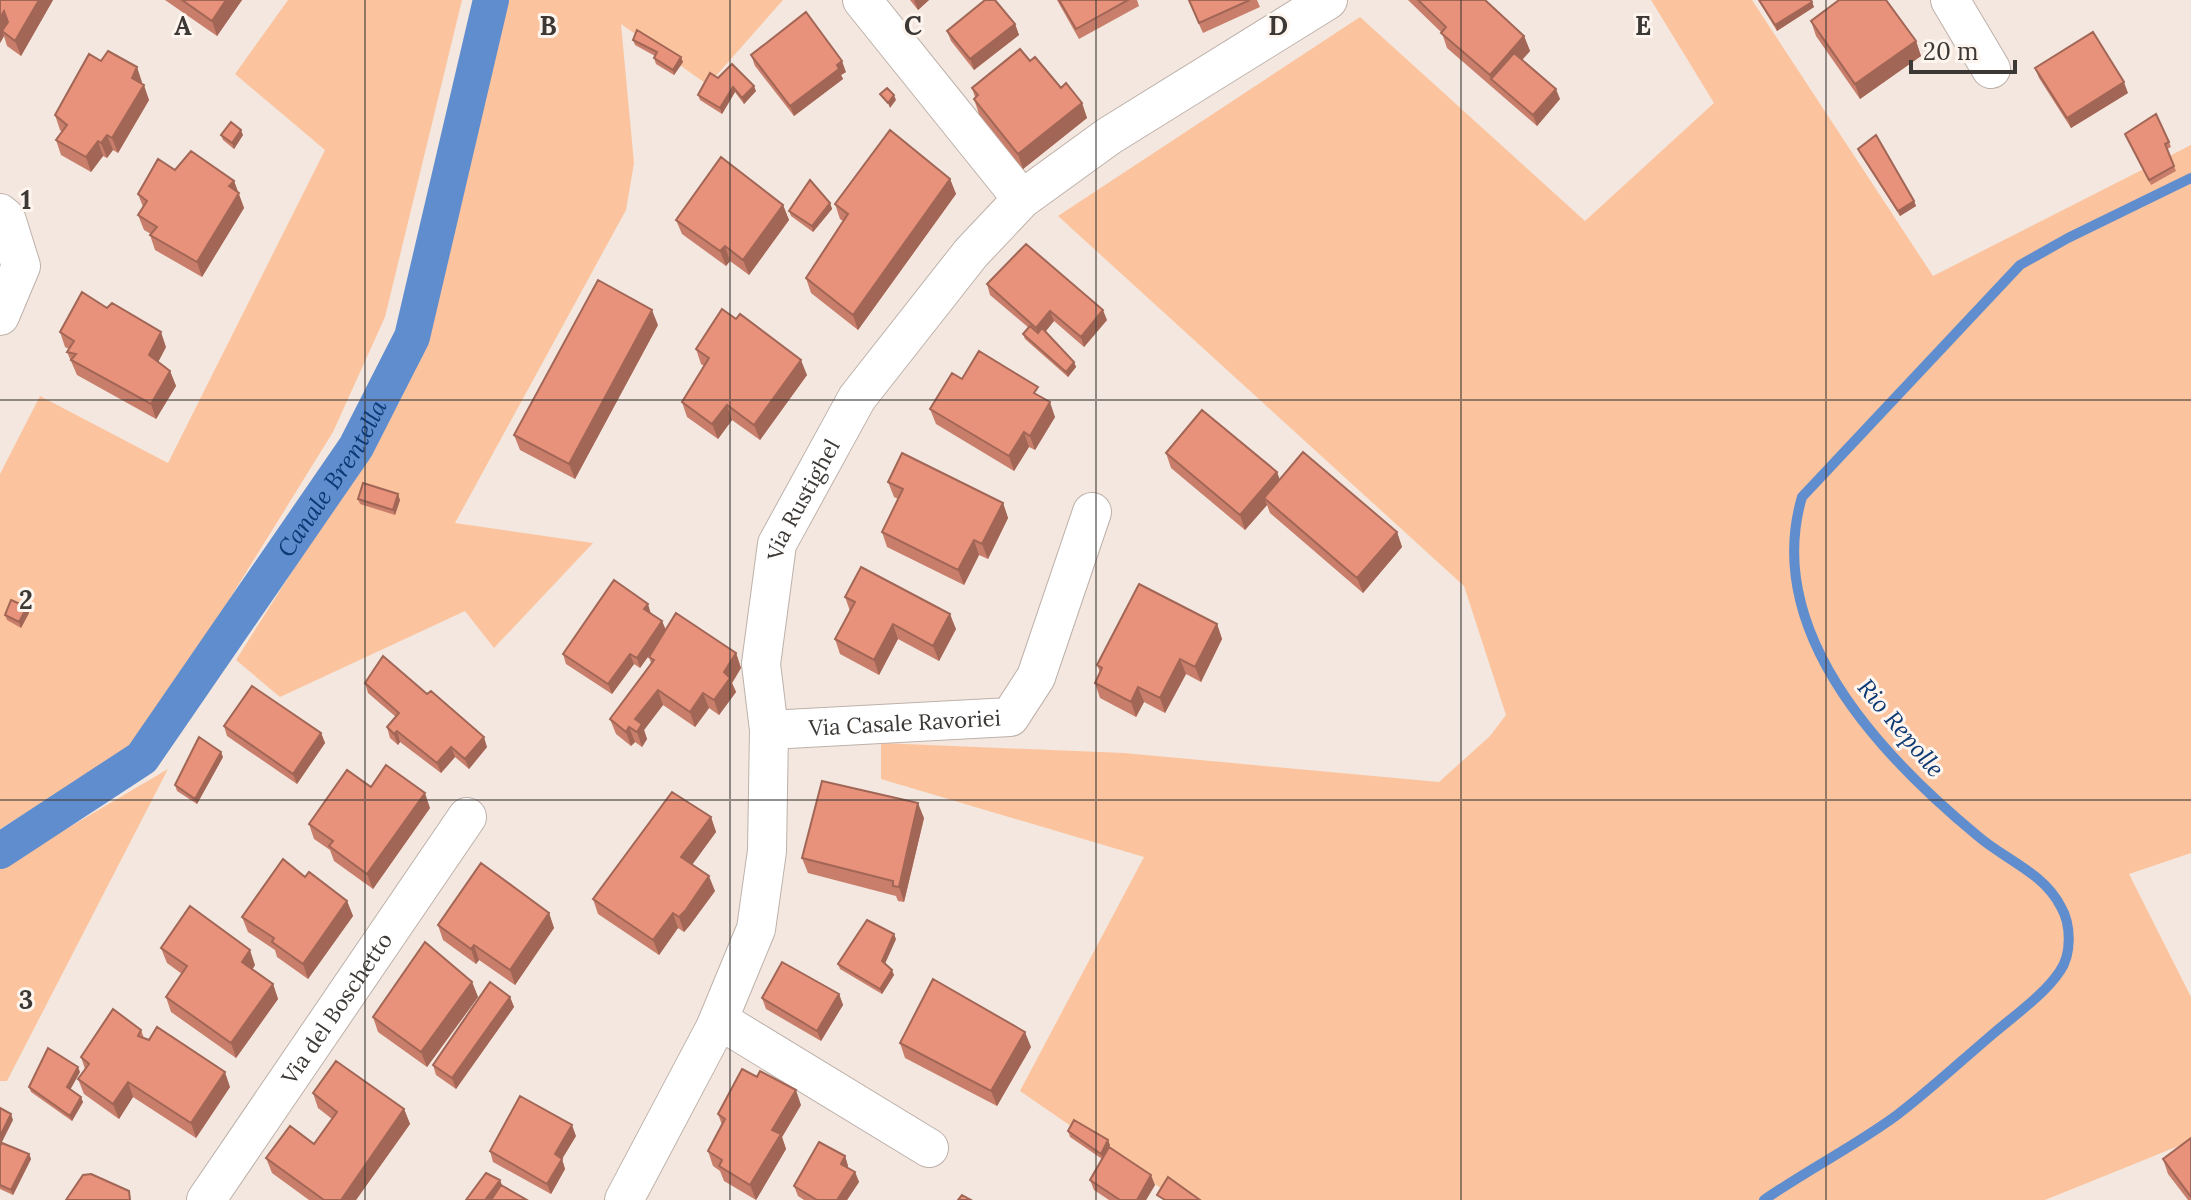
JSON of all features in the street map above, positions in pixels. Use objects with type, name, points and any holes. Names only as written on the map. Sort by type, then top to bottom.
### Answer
[{"type":"street","points":[[862,0],[1022,199]]},
{"type":"street","name":"Via Rustighel","points":[[624,1200],[719,1020],[756,929],[767,851],[769,730],[761,664],[777,544],[857,398],[971,253],[1022,199],[1109,136],[1328,0]]},
{"type":"street","points":[[1950,0],[1991,69]]},
{"type":"street","points":[[0,213],[6,218],[21,266],[0,316]]},
{"type":"street","name":"Via Casale Ravoriei","points":[[769,730],[1010,717],[1036,677],[1092,512]]},
{"type":"street","name":"Via del Boschetto","points":[[206,1200],[467,817]]},
{"type":"street","points":[[719,1020],[929,1148]]},
{"type":"shaded area","points":[[288,0],[462,0],[385,317],[333,432],[141,742],[0,829],[0,474],[40,396],[168,463],[325,150],[235,74]]},
{"type":"shaded area","points":[[505,0],[783,0],[708,85],[621,24],[634,163],[626,210],[455,523],[593,543],[494,648],[465,611],[280,697],[236,660],[400,401],[432,322]]},
{"type":"shaded area","points":[[1651,0],[1752,0],[1933,276],[2191,145],[2191,853],[2129,874],[2191,997],[2191,1141],[2045,1200],[1178,1200],[1020,1091],[1144,857],[881,779],[881,743],[1124,753],[1439,782],[1490,736],[1506,715],[1464,586],[1058,216],[1360,17],[1585,221],[1714,103]]},
{"type":"shaded area","points":[[168,769],[7,1081],[0,1081],[0,868]]},
{"type":"building","points":[[0,0],[39,0],[15,41],[2,31],[8,22],[4,11],[0,18]]},
{"type":"building","points":[[182,0],[226,0],[212,21]]},
{"type":"building","points":[[985,0],[995,0],[1015,24],[970,59],[947,31]]},
{"type":"building","points":[[1059,0],[1128,0],[1076,29]]},
{"type":"building","points":[[1189,0],[1250,0],[1199,23]]},
{"type":"building","points":[[1418,0],[1485,0],[1524,36],[1490,75],[1441,33],[1446,27]]},
{"type":"building","points":[[1759,0],[1811,0],[1812,2],[1775,25]]},
{"type":"building","points":[[1839,0],[1886,0],[1916,41],[1855,84],[1811,21]]},
{"type":"building","points":[[806,12],[842,61],[837,65],[839,69],[790,106],[751,55]]},
{"type":"building","points":[[637,30],[681,57],[673,70],[654,58],[657,52],[633,40]]},
{"type":"building","points":[[2093,32],[2124,82],[2067,118],[2035,68]]},
{"type":"building","points":[[1020,49],[1030,61],[1035,57],[1061,88],[1066,83],[1082,103],[1018,154],[974,99],[978,95],[972,88]]},
{"type":"building","points":[[108,51],[137,67],[132,78],[144,85],[112,138],[107,135],[101,143],[98,141],[86,157],[56,140],[67,125],[55,115],[89,54],[101,61]]},
{"type":"building","points":[[1514,53],[1556,89],[1533,115],[1491,79]]},
{"type":"building","points":[[732,64],[754,86],[742,98],[733,87],[720,108],[698,95],[710,73],[718,78]]},
{"type":"building","points":[[887,88],[894,95],[888,103],[880,94]]},
{"type":"building","points":[[2156,114],[2169,142],[2165,144],[2174,166],[2149,180],[2125,134]]},
{"type":"building","points":[[231,122],[241,130],[232,143],[221,135]]},
{"type":"building","points":[[890,130],[950,179],[853,315],[806,278],[848,214],[835,204]]},
{"type":"building","points":[[1876,135],[1914,201],[1898,211],[1858,149]]},
{"type":"building","points":[[191,151],[234,181],[229,186],[239,193],[197,262],[150,235],[157,227],[138,215],[147,201],[138,194],[158,159],[175,170]]},
{"type":"building","points":[[721,157],[783,205],[743,260],[725,246],[720,251],[676,220]]},
{"type":"building","points":[[810,180],[830,203],[812,226],[789,211]]},
{"type":"building","points":[[1026,244],[1103,310],[1081,337],[1050,311],[1036,328],[987,284]]},
{"type":"building","points":[[598,280],[652,310],[569,464],[514,435]]},
{"type":"building","points":[[82,292],[107,308],[112,303],[161,332],[149,355],[170,371],[151,404],[71,360],[76,354],[67,352],[74,341],[60,332]]},
{"type":"building","points":[[722,309],[736,319],[740,314],[801,360],[754,425],[727,405],[712,424],[682,402],[709,358],[696,349]]},
{"type":"building","points":[[1030,326],[1038,333],[1042,328],[1074,362],[1066,372],[1023,334]]},
{"type":"building","points":[[979,351],[1038,387],[1034,393],[1050,402],[1030,436],[1024,432],[1009,456],[930,409],[952,373],[962,379]]},
{"type":"building","points":[[1202,410],[1277,472],[1240,515],[1166,453]]},
{"type":"building","points":[[1303,452],[1397,532],[1357,578],[1264,498]]},
{"type":"building","points":[[902,453],[1003,503],[982,544],[974,540],[958,570],[882,532],[903,489],[888,482]]},
{"type":"building","points":[[363,483],[398,494],[393,510],[358,499]]},
{"type":"building","points":[[861,567],[950,614],[933,646],[893,624],[874,660],[835,639],[855,602],[845,597]]},
{"type":"building","points":[[614,580],[648,604],[644,609],[662,621],[637,658],[630,654],[608,684],[563,654]]},
{"type":"building","points":[[1139,584],[1217,624],[1195,667],[1180,659],[1160,698],[1138,687],[1131,702],[1095,683],[1102,668],[1097,665]]},
{"type":"building","points":[[11,600],[27,607],[19,622],[5,615]]},
{"type":"building","points":[[676,613],[736,653],[724,672],[730,678],[714,700],[703,693],[690,712],[658,690],[635,719],[642,724],[637,732],[629,727],[626,732],[610,719],[654,660],[649,657]]},
{"type":"building","points":[[383,656],[427,694],[431,691],[484,737],[465,759],[451,747],[437,763],[397,731],[394,734],[387,727],[399,713],[365,683]]},
{"type":"building","points":[[252,686],[321,733],[293,774],[224,726]]},
{"type":"building","points":[[199,737],[221,752],[195,799],[175,785]]},
{"type":"building","points":[[386,765],[425,793],[367,874],[329,846],[333,841],[309,824],[347,770],[371,787]]},
{"type":"building","points":[[822,781],[918,803],[899,887],[893,886],[893,881],[802,858]]},
{"type":"building","points":[[672,792],[711,817],[681,857],[709,876],[685,911],[679,917],[673,913],[653,940],[593,899]]},
{"type":"building","points":[[283,859],[305,877],[309,872],[347,901],[303,964],[272,942],[274,938],[242,917]]},
{"type":"building","points":[[481,863],[549,913],[510,970],[474,945],[471,949],[438,925]]},
{"type":"building","points":[[190,906],[250,950],[242,962],[273,984],[231,1043],[166,997],[187,966],[161,948]]},
{"type":"building","points":[[867,920],[894,934],[882,961],[892,970],[880,989],[838,964]]},
{"type":"building","points":[[425,942],[472,982],[421,1052],[373,1017]]},
{"type":"building","points":[[782,962],[839,994],[817,1031],[762,998]]},
{"type":"building","points":[[933,979],[1025,1032],[991,1091],[900,1043]]},
{"type":"building","points":[[490,982],[510,997],[452,1078],[433,1065]]},
{"type":"building","points":[[113,1009],[141,1030],[138,1036],[149,1040],[157,1027],[225,1072],[191,1123],[128,1082],[113,1104],[78,1079],[89,1064],[81,1057]]},
{"type":"building","points":[[48,1048],[78,1067],[67,1087],[81,1097],[70,1116],[29,1087]]},
{"type":"building","points":[[336,1061],[404,1109],[341,1200],[324,1200],[266,1158],[290,1126],[314,1144],[337,1112],[313,1093]]},
{"type":"building","points":[[742,1069],[757,1077],[760,1071],[796,1090],[772,1130],[781,1134],[750,1185],[719,1166],[722,1160],[708,1151],[725,1119],[718,1114]]},
{"type":"building","points":[[520,1096],[572,1125],[555,1154],[562,1159],[547,1184],[490,1151]]},
{"type":"building","points":[[0,1108],[11,1114],[0,1136]]},
{"type":"building","points":[[1074,1120],[1108,1140],[1101,1154],[1068,1131]]},
{"type":"building","points":[[2191,1138],[2191,1197],[2163,1159]]},
{"type":"building","points":[[819,1142],[845,1156],[841,1164],[855,1172],[837,1200],[817,1200],[794,1186]]},
{"type":"building","points":[[2,1143],[29,1154],[11,1190],[0,1185]]},
{"type":"building","points":[[1109,1147],[1151,1175],[1137,1200],[1120,1200],[1090,1180]]},
{"type":"building","points":[[486,1173],[500,1180],[485,1200],[466,1200]]},
{"type":"building","points":[[91,1174],[129,1191],[130,1200],[66,1200],[83,1175]]},
{"type":"building","points":[[1168,1177],[1200,1200],[1165,1200],[1157,1195]]},
{"type":"building","points":[[501,1185],[527,1200],[491,1200]]},
{"type":"waterway","name":"Canale Brentella","points":[[0,851],[142,758],[356,447],[412,337],[491,0]]},
{"type":"waterway","name":"Rio Repolle","points":[[1764,1200],[1897,1115],[2029,1004],[2060,971],[2067,956],[2069,939],[2064,914],[2045,885],[1990,845],[1905,770],[1870,731],[1840,688],[1815,644],[1799,596],[1794,547],[1802,497],[2020,265],[2191,178]]}]
